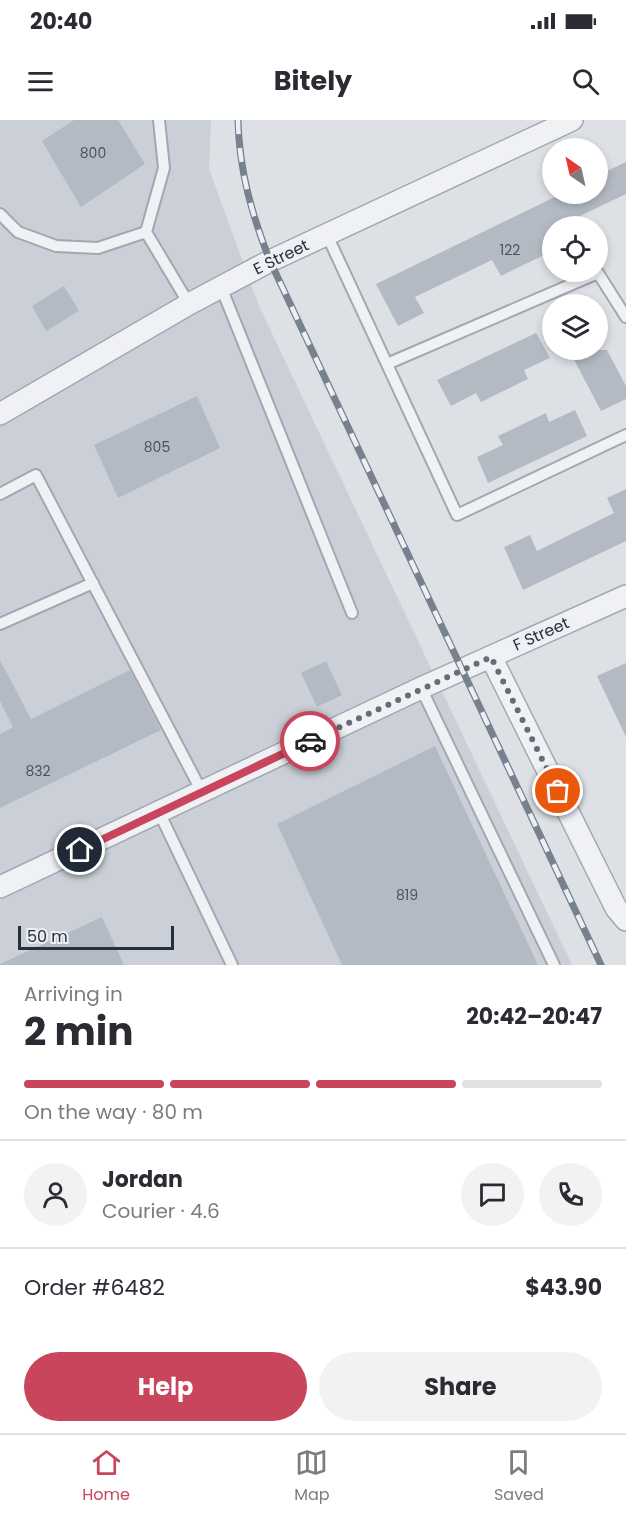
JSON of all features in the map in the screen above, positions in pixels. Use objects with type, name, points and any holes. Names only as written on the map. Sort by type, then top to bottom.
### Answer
[{"type":"street","name":"E Street","points":[[0,414],[221,287],[572,120]]},
{"type":"street","name":"F Street","points":[[0,887],[422,688],[626,596]]},
{"type":"street","points":[[491,657],[616,908],[626,920]]},
{"type":"lane","points":[[159,120],[164,168],[146,232],[189,304]]},
{"type":"lane","points":[[0,214],[18,232],[56,246],[98,248],[146,232]]},
{"type":"lane","points":[[327,235],[456,515],[626,435]]},
{"type":"lane","points":[[387,364],[598,273],[626,317]]},
{"type":"lane","points":[[221,287],[352,613]]},
{"type":"lane","points":[[0,494],[36,475],[202,792]]},
{"type":"lane","points":[[0,624],[93,583]]},
{"type":"lane","points":[[422,688],[554,965]]},
{"type":"lane","points":[[159,812],[232,965]]},
{"type":"shaded area","points":[[0,120],[211,120],[209,169],[259,306],[572,965],[0,965]]},
{"type":"building","points":[[74,120],[118,120],[145,164],[81,207],[42,141]]},
{"type":"building","points":[[626,162],[626,194],[608,203],[608,171]]},
{"type":"building","points":[[542,203],[605,204],[580,216],[542,216],[542,256],[501,276],[492,260],[415,297],[424,313],[398,326],[376,284]]},
{"type":"building","points":[[64,286],[79,311],[46,331],[32,306]]},
{"type":"building","points":[[536,333],[542,344],[542,360],[546,360],[524,370],[528,379],[481,402],[476,393],[451,406],[437,380]]},
{"type":"building","points":[[608,352],[626,386],[626,399],[601,411],[574,360],[608,360]]},
{"type":"building","points":[[197,396],[220,448],[118,498],[94,445]]},
{"type":"building","points":[[575,410],[587,436],[488,483],[477,457],[503,445],[498,436],[546,413],[549,422]]},
{"type":"building","points":[[626,489],[626,541],[523,590],[504,547],[530,535],[537,551],[614,513],[607,498]]},
{"type":"building","points":[[0,660],[31,719],[130,670],[161,730],[0,808],[0,734],[13,727],[0,701]]},
{"type":"building","points":[[326,661],[342,695],[317,707],[301,673]]},
{"type":"building","points":[[626,663],[626,737],[597,676]]},
{"type":"building","points":[[435,746],[538,965],[342,965],[277,824]]},
{"type":"building","points":[[102,917],[124,965],[0,965],[0,964]]},
{"type":"railway","points":[[238,120],[241,157],[248,192],[270,261],[601,965]]},
{"type":"way so far","points":[[310,741],[491,657],[558,791]]},
{"type":"route","points":[[80,850],[310,741]]}]
